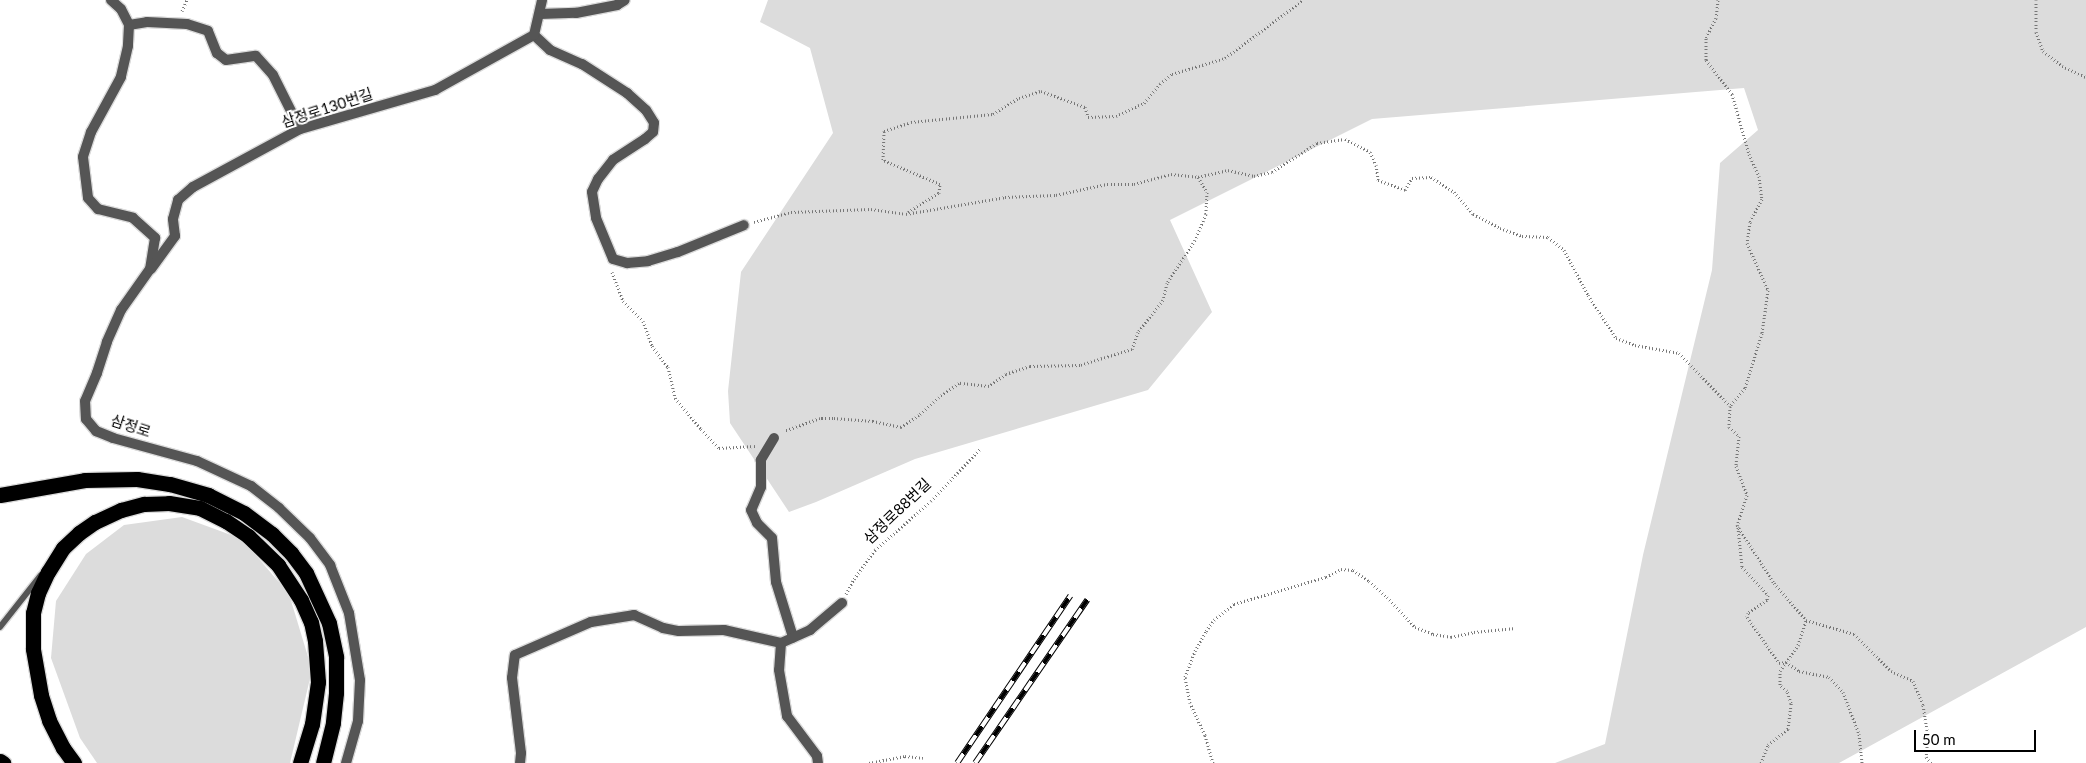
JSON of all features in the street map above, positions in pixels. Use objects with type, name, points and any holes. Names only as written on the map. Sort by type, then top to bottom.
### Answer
[{"type":"highway","points":[[0,495],[85,480],[137,478],[170,484],[208,495],[244,513],[272,534],[291,553],[306,573],[318,596],[336,657],[336,693],[333,723],[323,763]]},
{"type":"highway","points":[[74,763],[63,748],[49,720],[41,694],[33,649],[33,613],[38,593],[63,548],[79,533],[95,522],[120,510],[144,504],[169,504],[200,508],[226,521],[253,540],[290,580],[310,622],[318,662],[316,704],[300,763]]},
{"type":"street","points":[[111,0],[121,10],[129,26],[147,22],[187,24],[208,31],[217,53],[226,60],[256,56],[273,75],[300,129]]},
{"type":"street","points":[[542,0],[534,35],[550,50],[582,64],[627,93],[646,110],[654,123],[654,132],[612,160],[598,179],[592,192],[596,218],[603,232],[606,247],[613,259],[627,263],[648,261],[678,252],[744,225]]},
{"type":"street","points":[[540,14],[576,13],[616,4],[625,0]]},
{"type":"street","name":"삼정로","points":[[129,26],[128,46],[121,77],[91,132],[83,157],[88,198],[98,209],[133,218],[155,238],[150,269],[121,310],[107,342],[86,401],[86,419],[96,430],[113,438],[197,461],[251,486],[279,508],[304,532],[330,565],[349,614],[360,680],[358,721],[346,763]]},
{"type":"street","name":"삼정로130번길","points":[[150,269],[175,236],[173,219],[178,200],[193,187],[300,129],[435,90],[534,35]]},
{"type":"street","points":[[774,438],[761,460],[761,487],[751,510],[757,523],[772,538],[776,582],[793,638]]},
{"type":"street","points":[[520,763],[521,753],[512,678],[515,655],[591,622],[634,615],[663,628],[679,631],[724,630],[781,643],[810,630],[842,603]]},
{"type":"street","points":[[781,643],[779,670],[787,716],[817,756],[818,763]]},
{"type":"lane","points":[[0,627],[15,604],[63,548]]},
{"type":"path","points":[[906,214],[939,193],[940,184],[883,160],[884,131],[910,122],[993,114],[1019,98],[1042,92],[1085,107],[1088,117],[1116,116],[1144,104],[1160,84],[1172,74],[1225,58],[1302,0]]},
{"type":"path","points":[[1718,0],[1716,18],[1706,38],[1706,60],[1732,94],[1749,154],[1759,176],[1762,199],[1750,222],[1747,243],[1768,290],[1762,333],[1745,388],[1730,406],[1729,426],[1739,436],[1736,466],[1747,496],[1738,525],[1742,567],[1768,594],[1767,600],[1748,613],[1747,617],[1779,663],[1786,662],[1799,671],[1829,677],[1843,692],[1859,734],[1862,763]]},
{"type":"path","points":[[2036,0],[2036,32],[2043,51],[2062,66],[2086,77]]},
{"type":"path","points":[[744,225],[791,212],[871,209],[906,214],[1005,197],[1056,195],[1107,184],[1134,184],[1172,174],[1198,177],[1228,170],[1254,176],[1272,172],[1317,143],[1345,139],[1370,152],[1376,165],[1378,180],[1405,190],[1412,178],[1431,177],[1454,192],[1473,214],[1500,228],[1522,236],[1548,237],[1564,250],[1588,295],[1616,338],[1635,345],[1679,353],[1730,406]]},
{"type":"path","points":[[606,247],[606,255],[622,301],[643,321],[652,346],[668,367],[676,398],[719,448],[762,445],[787,429],[820,418],[873,421],[901,426],[919,416],[939,397],[959,384],[989,386],[1006,374],[1030,366],[1080,365],[1132,349],[1138,332],[1162,300],[1166,283],[1195,240],[1206,214],[1207,192],[1198,177]]},
{"type":"path","name":"삼정로88번길","points":[[842,603],[854,579],[876,550],[931,501],[981,448]]},
{"type":"path","points":[[1738,525],[1774,583],[1806,620],[1854,634],[1891,671],[1912,681],[1923,705],[1928,736],[1926,757],[1931,763]]},
{"type":"path","points":[[1213,763],[1205,735],[1190,702],[1185,677],[1195,651],[1206,631],[1214,620],[1234,604],[1326,577],[1341,568],[1353,570],[1369,581],[1388,597],[1415,627],[1433,634],[1451,637],[1474,632],[1516,628]]},
{"type":"path","points":[[1761,763],[1768,745],[1788,729],[1791,703],[1787,691],[1780,685],[1780,671],[1798,645],[1806,620]]},
{"type":"path","points":[[869,763],[905,756],[923,758]]},
{"type":"shaded area","points":[[768,0],[2086,0],[2086,627],[1839,763],[1555,763],[1605,744],[1643,555],[1712,270],[1720,163],[1758,130],[1744,88],[1372,119],[1170,220],[1212,312],[1148,390],[915,459],[789,512],[730,423],[728,391],[741,272],[833,133],[810,48],[760,22]]},
{"type":"shaded area","points":[[182,517],[242,539],[289,594],[312,670],[290,763],[97,763],[80,738],[51,658],[56,601],[86,554],[124,525]]},
{"type":"railway","points":[[957,763],[1070,596]]},
{"type":"railway","points":[[975,763],[1087,600]]}]
